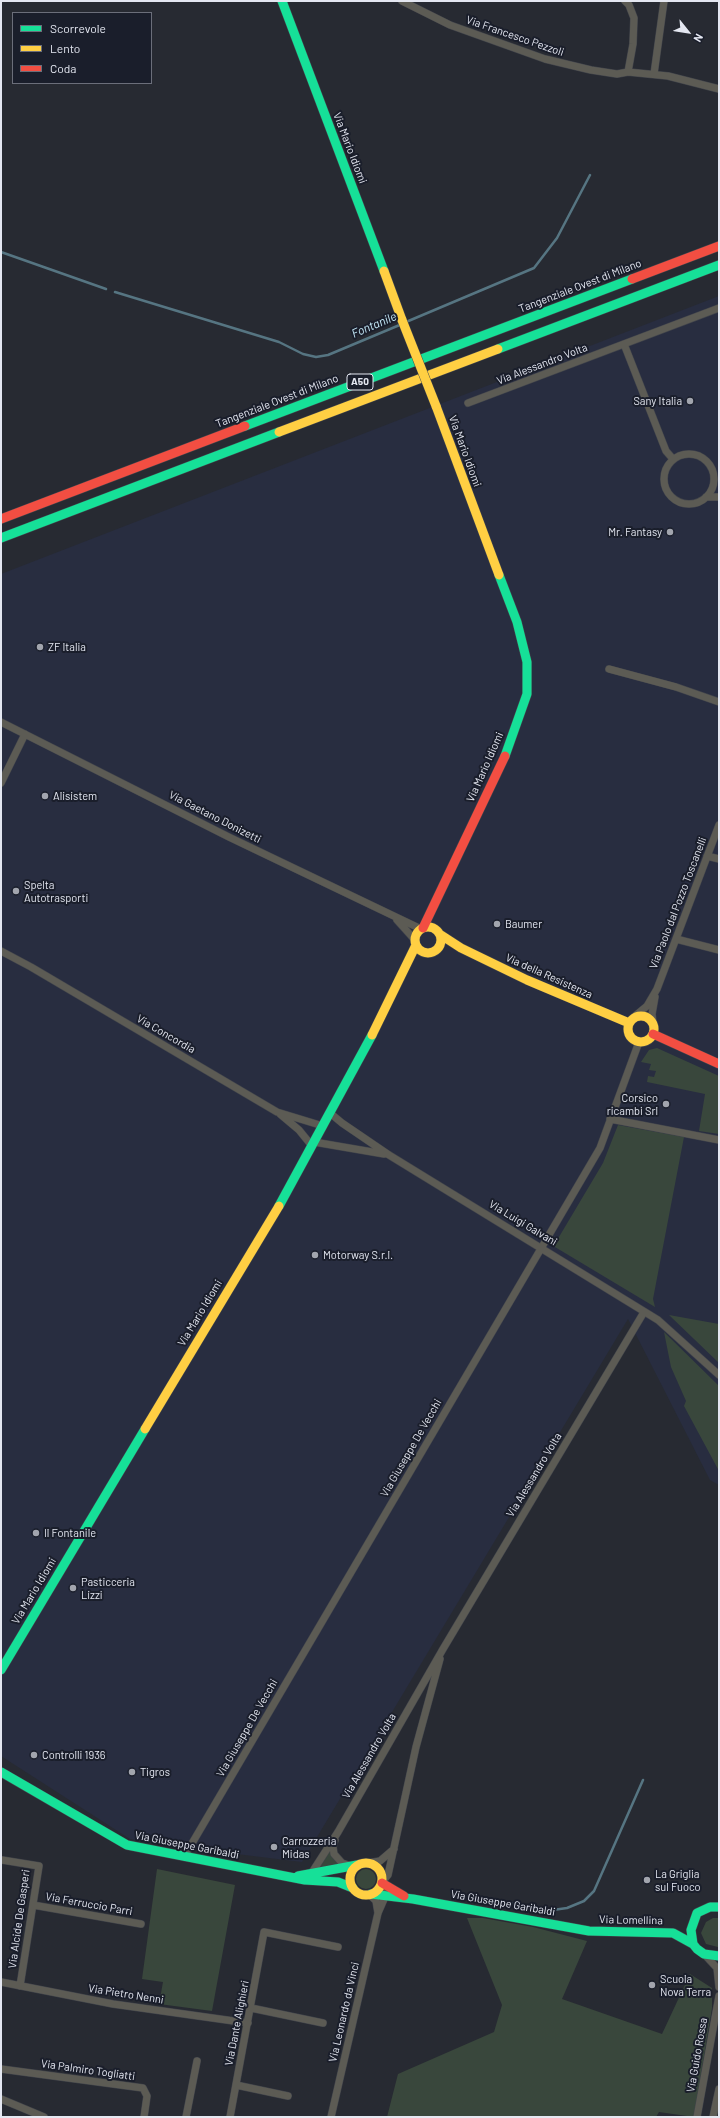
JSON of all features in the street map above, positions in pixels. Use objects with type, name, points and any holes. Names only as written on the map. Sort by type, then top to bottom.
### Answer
[{"type":"main road","name":"Via Mario Idiomi","points":[[282,1],[517,622],[527,662],[527,694],[507,751],[422,929]]},
{"type":"main road","name":"Tangenziale Ovest di Milano","points":[[1,519],[719,246]]},
{"type":"main road","name":"A50","points":[[1,538],[719,265]]},
{"type":"main road","points":[[433,908],[442,943],[438,950]]},
{"type":"main road","points":[[423,953],[415,942],[422,929],[430,927],[439,932]]},
{"type":"main road","name":"Via della Resistenza","points":[[439,932],[461,948],[527,980],[629,1023]]},
{"type":"main road","name":"Via Mario Idiomi","points":[[1,1670],[276,1211],[360,1060],[415,942]]},
{"type":"main road","points":[[407,962],[423,953],[431,954],[438,950],[461,948]]},
{"type":"main road","points":[[636,1016],[647,1017],[653,1023],[654,1034],[646,1041],[639,1042],[631,1038],[628,1033],[629,1023],[636,1016]]},
{"type":"main road","points":[[654,1034],[719,1064]]},
{"type":"main road","name":"Via Giuseppe Garibaldi","points":[[1,1772],[127,1845],[305,1880],[338,1882],[353,1888]]},
{"type":"main road","points":[[368,1863],[377,1867],[380,1871],[381,1884],[370,1894],[358,1892],[353,1888],[351,1883],[351,1873],[354,1866],[368,1863]]},
{"type":"main road","name":"Via Giuseppe Garibaldi","points":[[292,1877],[354,1866]]},
{"type":"main road","name":"Via Giuseppe Garibaldi","points":[[381,1884],[396,1893],[413,1899]]},
{"type":"main road","name":"Via Giuseppe Garibaldi","points":[[370,1894],[384,1897],[413,1899],[589,1931]]},
{"type":"main road","name":"Via Lomellina","points":[[673,1933],[693,1920],[697,1913],[715,1907]]},
{"type":"main road","points":[[693,1920],[691,1930],[693,1944]]},
{"type":"main road","name":"Via Lomellina","points":[[589,1931],[673,1933],[693,1944],[704,1954]]},
{"type":"main road","points":[[704,1954],[719,1956]]},
{"type":"street","name":"Via Francesco Pezzoli","points":[[402,1],[450,25],[545,59],[591,70],[617,74],[628,72],[654,74],[688,80],[719,89]]},
{"type":"street","points":[[625,1],[630,5],[634,18],[633,44],[628,72]]},
{"type":"street","points":[[654,74],[664,1]]},
{"type":"street","name":"Via Alessandro Volta","points":[[468,403],[719,308]]},
{"type":"street","points":[[624,344],[666,451],[673,460]]},
{"type":"street","points":[[714,475],[713,487],[706,497],[695,503],[689,504],[683,503],[672,497],[664,481],[666,468],[673,460],[680,455],[695,454],[708,462],[714,475],[719,486]]},
{"type":"street","points":[[706,497],[719,498]]},
{"type":"street","points":[[609,669],[676,687],[719,702]]},
{"type":"street","name":"Via Gaetano Donizetti","points":[[1,722],[396,918],[422,929]]},
{"type":"street","points":[[1,783],[25,734]]},
{"type":"street","name":"Via Paolo dal Pozzo Toscanelli","points":[[653,1023],[652,1014],[657,989],[719,825]]},
{"type":"street","points":[[707,856],[719,859]]},
{"type":"street","name":"Via Gaetano Donizetti","points":[[396,918],[415,942]]},
{"type":"street","points":[[676,939],[719,950]]},
{"type":"street","name":"Via Concordia","points":[[1,951],[38,971],[277,1112],[324,1126]]},
{"type":"street","name":"Via Paolo dal Pozzo Toscanelli","points":[[636,1016],[647,1006],[657,989]]},
{"type":"street","name":"Via Giuseppe De Vecchi","points":[[184,1857],[600,1148],[639,1042]]},
{"type":"street","points":[[277,1112],[313,1144]]},
{"type":"street","name":"Via Luigi Galvani","points":[[330,1113],[389,1155],[658,1320],[719,1376]]},
{"type":"street","points":[[610,1118],[719,1140]]},
{"type":"street","name":"Via Luigi Galvani","points":[[313,1144],[389,1155]]},
{"type":"street","name":"Via Alessandro Volta","points":[[311,1874],[338,1832],[443,1649],[644,1312]]},
{"type":"street","name":"Via Alessandro Volta","points":[[381,1884],[388,1875],[416,1747],[443,1649]]},
{"type":"street","name":"Via Alessandro Volta","points":[[338,1832],[333,1847],[334,1854],[342,1863],[354,1866]]},
{"type":"street","points":[[368,1863],[380,1861],[394,1849]]},
{"type":"street","name":"Via Alcide De Gasperi","points":[[2,1860],[39,1866],[20,1986]]},
{"type":"street","points":[[381,1884],[384,1897]]},
{"type":"street","points":[[370,1894],[376,1901],[378,1913]]},
{"type":"street","name":"Via Leonardo da Vinci","points":[[331,2117],[378,1913],[384,1897]]},
{"type":"street","points":[[715,1907],[719,1902]]},
{"type":"street","name":"Via Ferruccio Parri","points":[[33,1905],[141,1924]]},
{"type":"street","name":"Via Dante Alighieri","points":[[230,2117],[264,1932],[338,1947]]},
{"type":"street","points":[[704,1954],[714,1963],[719,1987]]},
{"type":"street","points":[[717,1975],[719,1967]]},
{"type":"street","name":"Via Pietro Nenni","points":[[1,1982],[114,2004],[248,2023]]},
{"type":"street","name":"Via Guido Rossa","points":[[697,2117],[719,1996]]},
{"type":"street","points":[[251,2008],[324,2023]]},
{"type":"street","points":[[186,2117],[197,2061]]},
{"type":"street","name":"Via Palmiro Togliatti","points":[[1,2069],[143,2088],[147,2096],[144,2117]]},
{"type":"street","points":[[236,2085],[288,2096]]},
{"type":"street","points":[[713,2117],[719,2089]]},
{"type":"street","points":[[1,2099],[44,2117]]},
{"type":"shaded area","points":[[719,296],[719,1485],[710,1480],[628,1319],[302,1862],[179,1847],[130,1839],[1,1756],[1,574]]},
{"type":"green space","points":[[657,1048],[719,1076],[719,1134],[699,1131],[705,1094],[647,1082],[648,1076],[654,1077],[656,1071],[649,1070],[651,1064],[641,1062],[649,1050]]},
{"type":"green space","points":[[618,1125],[684,1137],[653,1299],[655,1307],[555,1247],[556,1242],[603,1163]]},
{"type":"green space","points":[[669,1315],[719,1324],[719,1363]]},
{"type":"green space","points":[[664,1332],[719,1386],[719,1471],[684,1406],[686,1401],[671,1367]]},
{"type":"green space","points":[[330,1849],[332,1857],[339,1865],[318,1869]]},
{"type":"green space","points":[[157,1869],[235,1885],[212,2011],[159,2004],[163,1982],[142,1979]]},
{"type":"green space","points":[[366,1869],[373,1872],[376,1879],[373,1886],[366,1889],[359,1886],[356,1879],[359,1872]]},
{"type":"green space","points":[[467,1918],[483,1918],[533,1927],[587,1941],[562,1999],[662,2034],[690,1974],[712,1988],[712,2008],[694,2117],[659,2112],[656,2117],[387,2117],[398,2074],[494,2032],[502,2005]]},
{"type":"green space","points":[[713,1918],[719,1918],[718,1947],[706,1944],[701,1933],[706,1922]]},
{"type":"waterway","name":"Fontanile","points":[[406,322],[534,268],[557,238],[590,175]]},
{"type":"waterway","points":[[1,252],[106,289]]},
{"type":"waterway","name":"Fontanile","points":[[115,292],[279,342],[303,354],[316,357],[328,355],[402,324]]},
{"type":"waterway","points":[[496,1901],[553,1910],[567,1908],[584,1901],[594,1891],[643,1780]]},
{"type":"traffic: fast","points":[[282,1],[384,271]]},
{"type":"traffic: fast","points":[[498,349],[719,265]]},
{"type":"traffic: fast","points":[[245,426],[632,279]]},
{"type":"traffic: fast","points":[[1,538],[279,432]]},
{"type":"traffic: fast","points":[[499,575],[517,622],[527,662],[527,694],[505,756]]},
{"type":"traffic: fast","points":[[279,1206],[372,1035]]},
{"type":"traffic: fast","points":[[1,1670],[145,1429]]},
{"type":"traffic: fast","points":[[1,1772],[127,1845],[305,1880],[338,1882],[353,1888]]},
{"type":"traffic: fast","points":[[298,1876],[357,1865]]},
{"type":"traffic: fast","points":[[371,1894],[413,1899],[589,1931],[673,1933],[693,1944]]},
{"type":"traffic: fast","points":[[719,1907],[710,1907],[697,1913],[691,1930],[693,1944],[697,1949],[704,1954],[719,1956]]},
{"type":"traffic: slow","points":[[384,271],[402,320]]},
{"type":"traffic: slow","points":[[402,320],[436,406]]},
{"type":"traffic: slow","points":[[279,432],[498,349]]},
{"type":"traffic: slow","points":[[436,406],[499,575]]},
{"type":"traffic: slow","points":[[428,927],[437,931],[441,940],[437,949],[428,953],[419,949],[415,940],[419,931],[428,927]]},
{"type":"traffic: slow","points":[[441,935],[461,948],[527,980],[629,1023]]},
{"type":"traffic: slow","points":[[372,1035],[416,945]]},
{"type":"traffic: slow","points":[[641,1016],[650,1020],[654,1029],[650,1038],[641,1042],[632,1038],[628,1029],[632,1020],[641,1016]]},
{"type":"traffic: slow","points":[[145,1429],[279,1206]]},
{"type":"traffic: slow","points":[[363,1863],[369,1863],[379,1870],[382,1879],[381,1885],[375,1892],[369,1895],[363,1895],[353,1888],[350,1882],[350,1876],[357,1866],[363,1863]]},
{"type":"traffic: jam","points":[[632,279],[719,246]]},
{"type":"traffic: jam","points":[[1,519],[245,426]]},
{"type":"traffic: jam","points":[[423,928],[505,756]]},
{"type":"traffic: jam","points":[[653,1034],[719,1064]]},
{"type":"traffic: jam","points":[[382,1883],[404,1896]]},
{"type":"place","name":"Sany Italia","points":[[690,401]]},
{"type":"place","name":"Mr. Fantasy","points":[[670,532]]},
{"type":"place","name":"ZF Italia","points":[[40,647]]},
{"type":"place","name":"Alisistem","points":[[45,796]]},
{"type":"place","name":"Spelta Autotrasporti","points":[[16,891]]},
{"type":"place","name":"Baumer","points":[[497,924]]},
{"type":"place","name":"Corsico ricambi Srl","points":[[666,1104]]},
{"type":"place","name":"Motorway S.r.l.","points":[[315,1255]]},
{"type":"place","name":"Il Fontanile","points":[[36,1533]]},
{"type":"place","name":"Pasticceria Lizzi","points":[[73,1588]]},
{"type":"place","name":"Controlli 1936","points":[[34,1755]]},
{"type":"place","name":"Tigros","points":[[132,1772]]},
{"type":"place","name":"Carrozzeria Midas","points":[[274,1847]]},
{"type":"place","name":"La Griglia sul Fuoco","points":[[647,1880]]},
{"type":"place","name":"Scuola Nova Terra","points":[[652,1985]]}]
